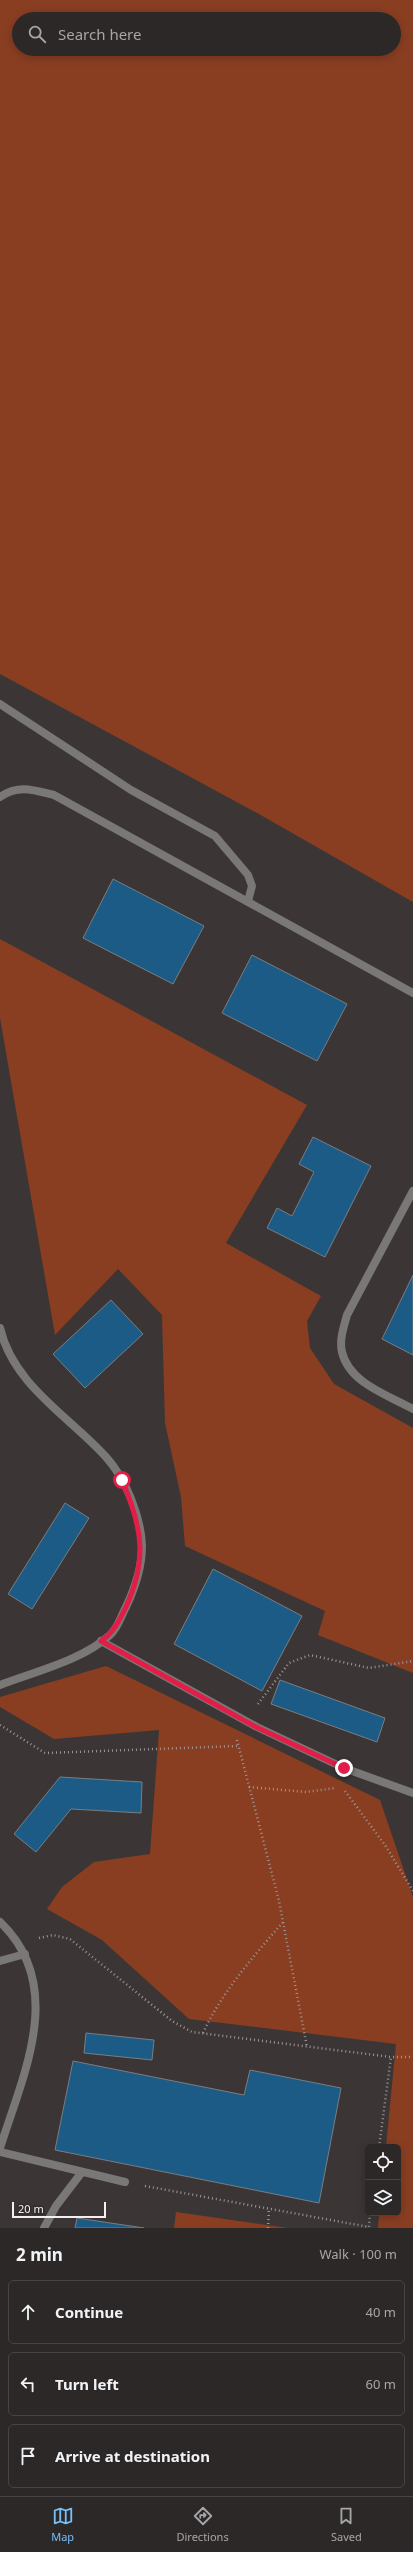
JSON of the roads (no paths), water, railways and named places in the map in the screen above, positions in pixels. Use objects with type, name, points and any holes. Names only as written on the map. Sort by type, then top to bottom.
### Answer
[{"type":"street","points":[[0,704],[131,790],[215,836],[248,874],[252,886],[248,901]]},
{"type":"street","points":[[0,796],[10,790],[26,788],[54,795],[413,993]]},
{"type":"street","points":[[413,1192],[347,1315],[342,1334],[342,1352],[350,1368],[361,1380],[413,1408]]},
{"type":"street","points":[[0,1328],[12,1356],[29,1382],[107,1458],[122,1480],[135,1511],[142,1545],[138,1575],[118,1625],[110,1635],[85,1652],[0,1685]]},
{"type":"street","points":[[101,1641],[246,1721],[344,1768],[413,1793]]},
{"type":"street","points":[[0,1922],[25,1954],[35,1990],[36,2022],[30,2054],[0,2148]]},
{"type":"street","points":[[0,1961],[25,1954]]},
{"type":"street","points":[[0,2152],[125,2182]]},
{"type":"street","points":[[44,2228],[56,2206],[82,2172]]}]
